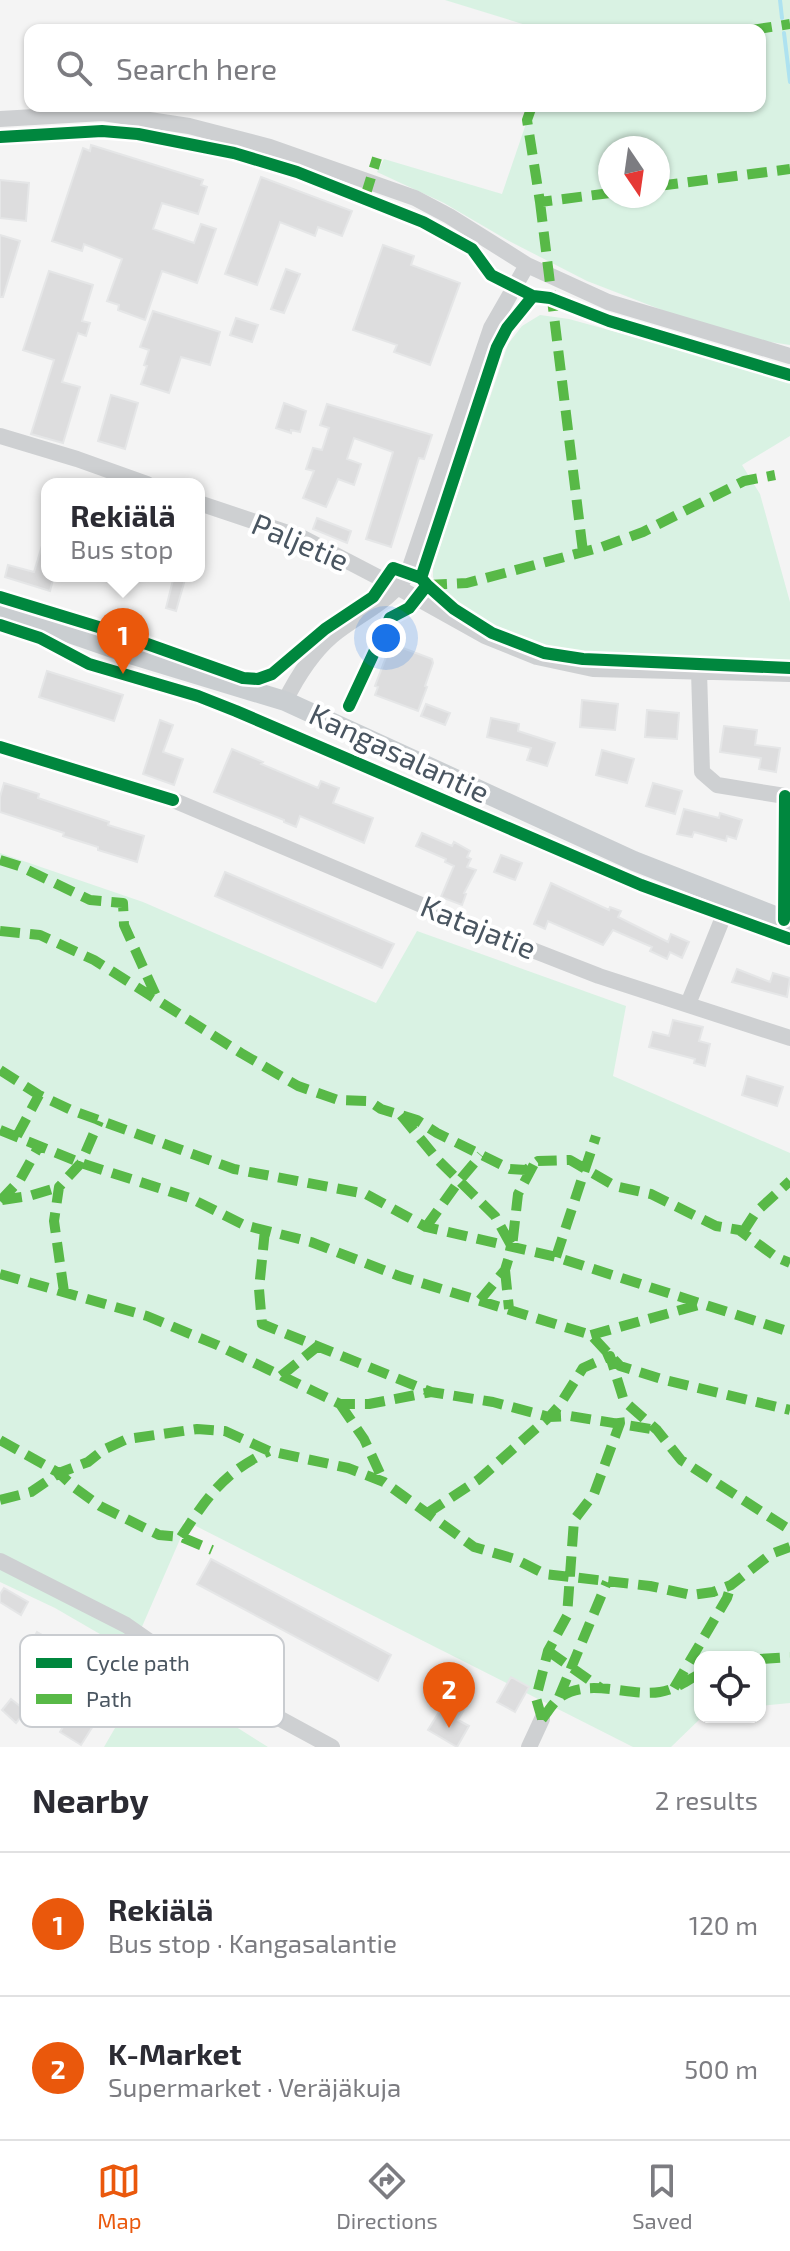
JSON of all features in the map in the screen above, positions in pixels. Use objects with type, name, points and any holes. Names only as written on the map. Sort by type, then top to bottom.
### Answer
[{"type":"main road","name":"Kangasalantie","points":[[0,609],[118,650],[285,701],[634,861],[790,922]]},
{"type":"street","points":[[0,119],[117,114],[189,126],[270,147],[415,198],[527,265],[608,302],[790,356]]},
{"type":"street","points":[[285,701],[297,675],[332,636],[399,588],[408,573],[491,328],[527,265]]},
{"type":"street","points":[[0,436],[130,478]]},
{"type":"street","name":"Paljetie","points":[[205,505],[303,538],[485,636],[537,657],[593,669],[790,674]]},
{"type":"street","points":[[699,671],[702,772],[717,785],[785,796]]},
{"type":"street","name":"Katajatie","points":[[173,800],[476,928],[599,976],[790,1038]]},
{"type":"street","points":[[688,1004],[730,900]]},
{"type":"street","points":[[0,1561],[140,1635]]},
{"type":"street","points":[[529,1747],[542,1719]]},
{"type":"street","points":[[284,1721],[332,1747]]},
{"type":"green space","points":[[445,0],[790,0],[790,345],[764,341],[675,315],[587,281],[444,203],[377,172],[384,159],[502,194],[530,112],[766,112],[766,24],[523,24]]},
{"type":"green space","points":[[540,315],[569,319],[790,380],[790,436],[742,465],[760,494],[790,602],[790,663],[592,654],[541,646],[483,620],[441,594],[433,577],[433,567],[508,344],[522,326]]},
{"type":"green space","points":[[0,853],[143,902],[376,1003],[417,931],[626,1006],[613,1076],[790,1153],[790,1703],[766,1705],[766,1651],[694,1651],[696,1723],[671,1747],[633,1747],[184,1520],[181,1537],[138,1635],[102,1635],[0,1582]]},
{"type":"green space","points":[[116,1727],[236,1727],[268,1747],[104,1747]]},
{"type":"building","points":[[91,145],[203,180],[201,185],[207,187],[198,214],[162,203],[153,229],[194,243],[201,224],[216,229],[197,283],[162,271],[145,320],[118,310],[119,305],[107,301],[122,259],[84,244],[82,251],[52,241],[83,148],[90,151]]},
{"type":"building","points":[[261,177],[352,211],[342,236],[318,227],[315,236],[280,222],[257,285],[225,274]]},
{"type":"building","points":[[0,180],[29,183],[26,221],[0,218]]},
{"type":"building","points":[[0,235],[20,241],[3,297],[0,297]]},
{"type":"building","points":[[383,245],[414,256],[411,265],[460,283],[430,365],[394,352],[397,345],[353,330]]},
{"type":"building","points":[[286,269],[300,274],[284,313],[271,309]]},
{"type":"building","points":[[49,271],[93,285],[82,321],[90,323],[86,336],[78,333],[62,382],[80,387],[63,443],[31,434],[54,360],[23,350]]},
{"type":"building","points":[[153,311],[220,332],[210,365],[181,357],[169,393],[141,384],[149,350],[140,347]]},
{"type":"building","points":[[236,318],[258,325],[252,342],[230,335]]},
{"type":"building","points":[[111,395],[138,403],[125,449],[98,441]]},
{"type":"building","points":[[284,403],[306,411],[300,432],[291,430],[291,433],[276,428]]},
{"type":"building","points":[[327,404],[432,435],[424,459],[419,458],[391,547],[366,539],[393,452],[354,438],[347,459],[361,464],[354,485],[338,479],[326,507],[303,498],[314,471],[306,469],[313,448],[322,450],[329,428],[320,425]]},
{"type":"building","points":[[317,518],[351,531],[347,543],[313,529]]},
{"type":"building","points":[[41,549],[41,582],[52,582],[50,591],[5,577],[8,565],[34,572]]},
{"type":"building","points":[[172,582],[184,582],[176,611],[166,608]]},
{"type":"building","points":[[395,645],[432,659],[427,687],[418,711],[375,695],[378,687],[375,686],[388,652],[392,653]]},
{"type":"building","points":[[47,671],[123,695],[114,721],[39,697]]},
{"type":"building","points":[[582,700],[618,704],[615,730],[580,727]]},
{"type":"building","points":[[426,704],[450,713],[445,725],[421,716]]},
{"type":"building","points":[[647,710],[679,713],[677,739],[645,737]]},
{"type":"building","points":[[491,718],[519,724],[518,731],[555,743],[547,766],[527,760],[531,748],[487,737]]},
{"type":"building","points":[[160,720],[173,725],[163,752],[183,759],[174,785],[143,774]]},
{"type":"building","points":[[724,726],[757,730],[755,745],[780,748],[776,772],[759,769],[761,758],[720,752]]},
{"type":"building","points":[[232,749],[318,788],[321,781],[339,788],[333,803],[373,818],[364,843],[300,816],[296,827],[214,792]]},
{"type":"building","points":[[602,750],[634,759],[627,783],[596,775]]},
{"type":"building","points":[[4,783],[109,822],[108,825],[144,836],[137,862],[0,812]]},
{"type":"building","points":[[653,783],[682,791],[675,814],[646,806]]},
{"type":"building","points":[[684,809],[719,818],[720,813],[742,820],[736,839],[727,836],[726,841],[694,832],[692,837],[677,834]]},
{"type":"building","points":[[422,833],[452,846],[454,842],[470,851],[467,857],[471,859],[467,867],[476,870],[464,893],[462,905],[441,897],[454,866],[445,862],[446,859],[416,846]]},
{"type":"building","points":[[501,855],[522,863],[515,880],[494,872]]},
{"type":"building","points":[[225,872],[394,944],[382,968],[215,896]]},
{"type":"building","points":[[551,883],[609,910],[610,907],[621,911],[618,917],[668,942],[671,934],[689,942],[682,958],[670,952],[667,959],[650,951],[652,947],[613,930],[603,945],[548,921],[545,929],[534,924]]},
{"type":"building","points":[[737,969],[770,982],[773,973],[790,978],[787,997],[732,982]]},
{"type":"building","points":[[673,1020],[703,1027],[699,1041],[710,1044],[705,1066],[694,1063],[695,1059],[649,1047],[653,1032],[669,1036]]},
{"type":"building","points":[[747,1076],[783,1087],[777,1106],[742,1095]]},
{"type":"building","points":[[211,1559],[391,1655],[378,1681],[197,1584]]},
{"type":"building","points":[[4,1588],[28,1602],[21,1615],[0,1602]]},
{"type":"building","points":[[511,1677],[529,1687],[515,1712],[497,1702]]},
{"type":"building","points":[[453,1689],[470,1699],[458,1720],[469,1726],[457,1747],[428,1730]]},
{"type":"building","points":[[11,1699],[20,1706],[20,1718],[16,1723],[2,1710]]},
{"type":"building","points":[[63,1727],[92,1727],[81,1745],[60,1732]]},
{"type":"waterway","points":[[780,0],[782,18]]},
{"type":"waterway","points":[[784,33],[790,82]]},
{"type":"marked path","points":[[766,28],[790,24]]},
{"type":"marked path","points":[[530,112],[527,120],[540,202],[598,195]]},
{"type":"marked path","points":[[365,197],[377,158]]},
{"type":"marked path","points":[[670,184],[790,169]]},
{"type":"marked path","points":[[540,202],[583,552]]},
{"type":"marked path","points":[[427,585],[467,583],[602,547],[643,532],[744,481],[775,475]]},
{"type":"marked path","points":[[0,860],[90,900],[123,903],[124,925],[157,998]]},
{"type":"marked path","points":[[0,931],[40,935],[94,960],[298,1086],[338,1100],[369,1101],[381,1109],[417,1120],[510,1169],[526,1170],[538,1161],[570,1160],[615,1186],[651,1194],[716,1226],[739,1230],[776,1257],[790,1263]]},
{"type":"marked path","points":[[0,1070],[39,1095],[71,1110],[234,1169],[366,1194],[426,1227],[556,1257],[790,1332]]},
{"type":"marked path","points":[[17,1136],[39,1095]]},
{"type":"marked path","points":[[401,1115],[437,1159],[495,1216],[512,1247],[518,1194],[534,1164]]},
{"type":"marked path","points":[[64,1292],[54,1221],[59,1187],[81,1163],[99,1121]]},
{"type":"marked path","points":[[0,1130],[81,1163],[190,1198],[244,1225],[311,1242],[399,1276],[591,1335],[620,1366],[790,1410]]},
{"type":"marked path","points":[[556,1257],[596,1136]]},
{"type":"marked path","points":[[0,1201],[20,1180],[39,1146]]},
{"type":"marked path","points":[[426,1227],[481,1155]]},
{"type":"marked path","points":[[743,1232],[756,1212],[790,1181]]},
{"type":"marked path","points":[[2,1200],[59,1187]]},
{"type":"marked path","points":[[265,1230],[259,1289],[262,1324],[431,1392]]},
{"type":"marked path","points":[[480,1300],[505,1270],[512,1247]]},
{"type":"marked path","points":[[505,1270],[509,1309]]},
{"type":"marked path","points":[[0,1274],[147,1316],[217,1345],[340,1404],[369,1404],[431,1392],[493,1402],[549,1417],[570,1416],[657,1430]]},
{"type":"marked path","points":[[591,1335],[702,1304]]},
{"type":"marked path","points":[[281,1376],[318,1346]]},
{"type":"marked path","points":[[426,1514],[478,1480],[549,1417],[583,1368],[610,1356],[624,1401],[657,1430],[681,1460],[790,1530]]},
{"type":"marked path","points":[[340,1404],[364,1439],[384,1482]]},
{"type":"marked path","points":[[542,1719],[536,1698],[548,1651],[567,1616],[574,1520],[594,1494],[620,1423],[619,1414]]},
{"type":"marked path","points":[[0,1500],[31,1492],[59,1473],[88,1462],[103,1450],[127,1439],[197,1429],[225,1431],[269,1451],[348,1468],[384,1482],[474,1547],[515,1559],[545,1574],[650,1586],[691,1595],[713,1592],[731,1585],[771,1554],[790,1547]]},
{"type":"marked path","points":[[0,1440],[59,1473],[100,1506],[159,1535],[181,1537],[212,1550]]},
{"type":"marked path","points":[[181,1537],[228,1477],[269,1451]]},
{"type":"marked path","points":[[559,1697],[607,1582]]},
{"type":"marked path","points":[[674,1688],[727,1598],[731,1585]]},
{"type":"marked path","points":[[548,1651],[602,1689]]},
{"type":"marked path","points":[[766,1659],[790,1657]]},
{"type":"marked path","points":[[542,1719],[559,1698],[573,1691],[598,1688],[660,1692],[694,1677]]},
{"type":"cycle path","points":[[0,137],[102,131],[138,134],[234,153],[297,172],[423,222],[472,249],[491,275],[533,296],[550,298],[609,321],[790,375]]},
{"type":"cycle path","points":[[349,706],[390,618],[409,608],[427,585],[421,578],[497,347],[507,328],[533,296]]},
{"type":"cycle path","points":[[0,597],[105,629],[243,678],[258,679],[272,674],[325,629],[373,597],[393,568],[421,578]]},
{"type":"cycle path","points":[[427,585],[454,609],[492,633],[544,653],[583,659],[790,668]]},
{"type":"cycle path","points":[[0,625],[40,638],[89,664],[198,696],[236,711],[641,885],[790,939]]},
{"type":"cycle path","points":[[0,747],[173,800]]},
{"type":"cycle path","points":[[784,920],[785,796]]},
{"type":"place","name":"Rekiälä","points":[[123,674]]},
{"type":"place","name":"K-Market","points":[[449,1728]]}]
